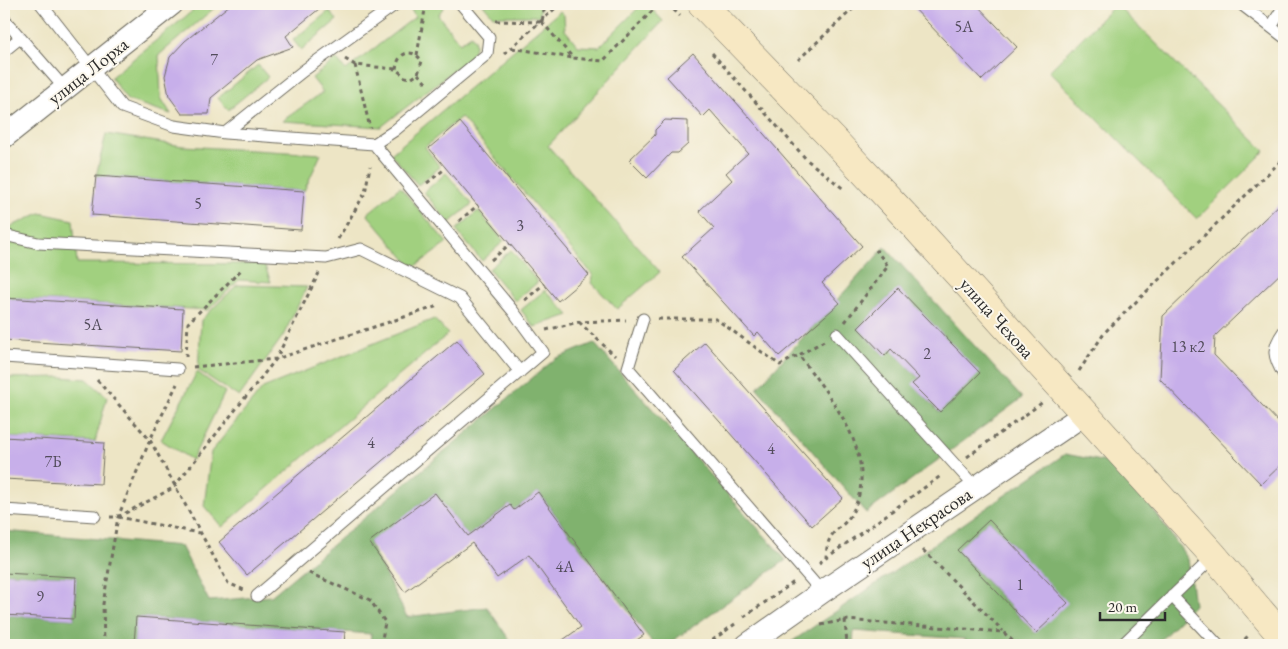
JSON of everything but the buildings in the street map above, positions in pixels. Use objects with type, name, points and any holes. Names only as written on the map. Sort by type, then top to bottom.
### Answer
[{"type":"main road","name":"улица Чехова","points":[[702,4],[832,138],[1056,393],[1086,414],[1214,556],[1284,639]]},
{"type":"street","name":"улица Лорха","points":[[5,132],[66,90],[172,4]]},
{"type":"street","name":"улица Некрасова","points":[[747,645],[822,592],[1086,414]]},
{"type":"lane","points":[[41,4],[122,107],[174,126],[225,133],[374,144],[394,131],[487,54],[489,37],[461,4]]},
{"type":"lane","points":[[225,133],[331,51],[396,4]]},
{"type":"lane","points":[[1241,4],[1284,37]]},
{"type":"lane","points":[[1272,27],[1284,6]]},
{"type":"lane","points":[[4,19],[66,90]]},
{"type":"lane","points":[[4,51],[20,38]]},
{"type":"lane","points":[[257,596],[543,352],[513,311],[374,144]]},
{"type":"lane","points":[[4,235],[38,243],[326,258],[361,250],[460,298],[520,372]]},
{"type":"lane","points":[[643,319],[628,368],[822,592]]},
{"type":"lane","points":[[1284,331],[1275,344],[1274,360],[1284,375]]},
{"type":"lane","points":[[837,334],[976,488]]},
{"type":"lane","points":[[4,357],[181,369]]},
{"type":"lane","points":[[4,510],[95,516]]},
{"type":"lane","points":[[1122,645],[1214,556]]},
{"type":"lane","points":[[1172,596],[1218,645]]},
{"type":"lane","points":[[4,645],[9,645]]},
{"type":"path","points":[[417,54],[426,4]]},
{"type":"path","points":[[542,22],[545,4]]},
{"type":"path","points":[[512,48],[603,61],[658,4]]},
{"type":"path","points":[[798,60],[858,4]]},
{"type":"path","points":[[492,21],[542,22],[573,58]]},
{"type":"path","points":[[331,51],[355,65],[396,69],[405,77],[412,78],[418,74],[422,61],[417,54],[410,52],[402,54],[397,60],[396,69]]},
{"type":"path","points":[[118,517],[174,488],[276,359],[326,258],[365,193],[374,144],[355,65]]},
{"type":"path","points":[[706,645],[1056,393],[1083,366],[1105,332],[1284,158]]},
{"type":"path","points":[[414,194],[446,168]]},
{"type":"path","points":[[446,232],[478,205]]},
{"type":"path","points":[[478,271],[510,244]]},
{"type":"path","points":[[528,334],[579,322],[716,318],[780,365],[837,334],[888,266],[876,250]]},
{"type":"path","points":[[104,645],[103,604],[118,517],[181,369],[188,323],[258,254]]},
{"type":"path","points":[[513,311],[544,284]]},
{"type":"path","points":[[181,369],[276,359],[460,298]]},
{"type":"path","points":[[579,322],[628,368]]},
{"type":"path","points":[[799,355],[842,413],[858,451],[862,486],[852,512],[826,541],[826,559]]},
{"type":"path","points":[[82,362],[150,440],[174,488],[228,584],[257,596]]},
{"type":"path","points":[[95,516],[118,517],[199,533]]},
{"type":"path","points":[[908,534],[1017,645]]},
{"type":"path","points":[[292,566],[370,600],[385,622],[381,645]]},
{"type":"path","points":[[821,625],[845,620],[1003,632]]},
{"type":"path","points":[[845,620],[847,645]]},
{"type":"path","points":[[1239,645],[1254,631]]},
{"type":"green space","points":[[201,4],[219,4],[159,55],[161,98],[171,114],[127,100],[111,77]]},
{"type":"green space","points":[[408,4],[446,4],[438,15],[460,43],[471,35],[475,44],[469,58],[381,127],[282,121],[323,92],[312,78],[336,59],[346,70],[415,17]]},
{"type":"green space","points":[[483,4],[541,4],[539,16],[493,16]]},
{"type":"green space","points":[[642,4],[647,4],[663,21],[548,146],[660,272],[617,309],[592,283],[593,275],[461,117],[425,147],[440,167],[418,185],[391,154],[560,11],[564,15],[565,30],[578,46],[599,47]]},
{"type":"green space","points":[[1116,4],[1265,151],[1197,219],[1049,71]]},
{"type":"green space","points":[[329,11],[337,20],[301,50],[293,40]]},
{"type":"green space","points":[[258,65],[268,77],[228,110],[218,98]]},
{"type":"green space","points":[[106,134],[183,146],[321,154],[304,191],[96,176]]},
{"type":"green space","points":[[446,173],[472,204],[449,223],[424,192]]},
{"type":"green space","points":[[400,187],[447,243],[413,268],[367,214]]},
{"type":"green space","points":[[478,211],[504,241],[482,261],[456,230]]},
{"type":"green space","points":[[40,213],[73,220],[77,263],[264,264],[271,282],[239,280],[208,310],[4,298],[4,232],[8,228]]},
{"type":"green space","points":[[885,247],[1022,398],[866,513],[757,388]],"holes":[[[898,288],[979,373],[939,412],[913,384],[919,378],[891,349],[885,356],[858,328]]]},
{"type":"green space","points":[[511,250],[538,282],[515,301],[489,269]]},
{"type":"green space","points":[[237,285],[307,287],[283,336],[239,397],[198,370],[201,320]]},
{"type":"green space","points":[[545,290],[569,315],[534,327],[521,310]]},
{"type":"green space","points":[[434,319],[448,334],[222,527],[204,506],[211,452],[263,388]]},
{"type":"green space","points":[[594,343],[786,560],[667,645],[654,645],[538,492],[514,510],[509,505],[468,536],[435,493],[369,543],[407,617],[487,607],[513,645],[370,645],[371,634],[137,617],[134,645],[4,645],[4,615],[74,619],[76,577],[4,573],[4,531],[181,546],[209,601],[271,596],[555,359]]},
{"type":"green space","points":[[197,372],[225,392],[192,460],[161,440]]},
{"type":"green space","points":[[61,377],[87,379],[107,397],[95,442],[4,437],[4,378]]},
{"type":"green space","points":[[1065,454],[1122,465],[1188,559],[1194,605],[1156,645],[1094,645],[1079,638],[1063,645],[965,645],[965,639],[854,631],[853,645],[787,645]],"holes":[[[989,520],[1067,603],[1035,633],[957,550]]]}]
